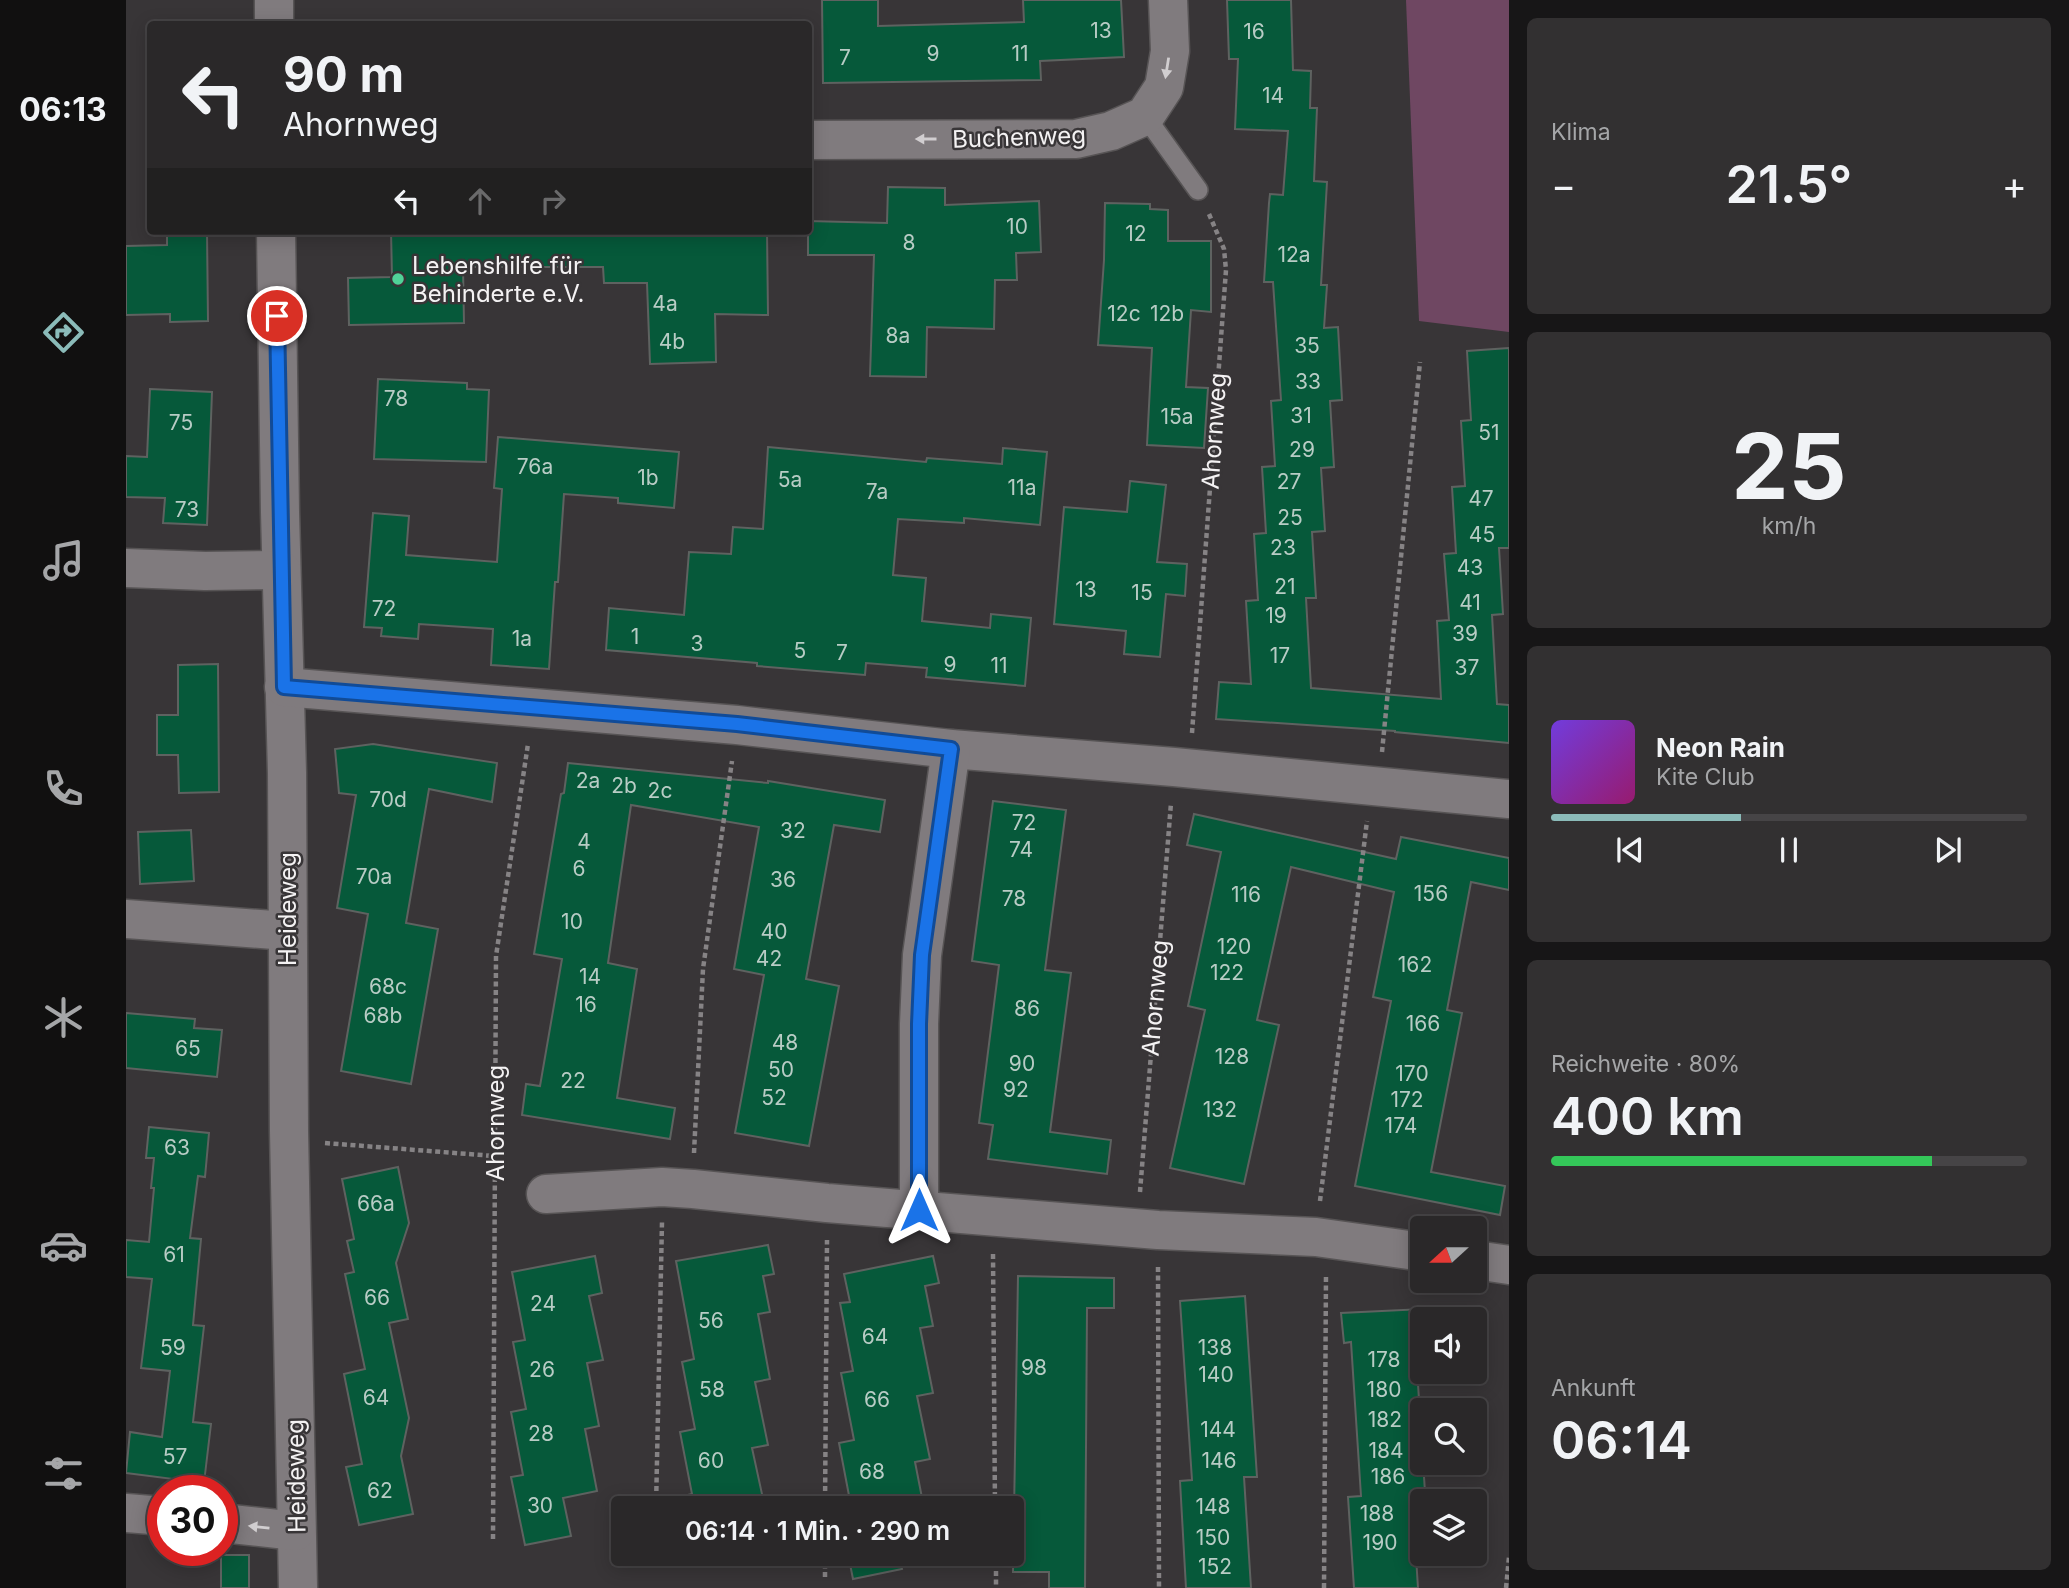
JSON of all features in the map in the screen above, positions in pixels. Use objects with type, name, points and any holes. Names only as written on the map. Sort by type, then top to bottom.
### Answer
[{"type":"street","points":[[274,0],[274,21]]},
{"type":"street","points":[[1145,116],[1164,87],[1170,51],[1168,0]]},
{"type":"street","name":"Buchenweg","points":[[812,140],[1076,139],[1111,131],[1145,116]]},
{"type":"street","name":"Heideweg","points":[[276,235],[298,1588]]},
{"type":"street","points":[[126,568],[281,570]]},
{"type":"street","points":[[284,687],[737,724],[951,749],[1509,799]]},
{"type":"street","points":[[919,1210],[919,1024],[922,955],[951,749]]},
{"type":"street","points":[[126,919],[287,931]]},
{"type":"street","points":[[546,1194],[678,1188],[1147,1229],[1321,1237],[1410,1250]]},
{"type":"street","points":[[1488,1262],[1509,1265]]},
{"type":"street","points":[[126,1513],[147,1515]]},
{"type":"street","points":[[238,1525],[296,1531]]},
{"type":"lane","points":[[1145,116],[1198,190]]},
{"type":"path","name":"Ahornweg","points":[[1158,1588],[1147,1229],[1182,768],[1226,270],[1224,249],[1198,190]]},
{"type":"path","points":[[1381,758],[1420,362]]},
{"type":"path","name":"Ahornweg","points":[[493,1539],[496,956],[533,708]]},
{"type":"path","points":[[657,1496],[678,1188],[703,969],[737,724]]},
{"type":"path","points":[[1324,1588],[1321,1237],[1367,818]]},
{"type":"path","points":[[324,1143],[495,1156]]},
{"type":"path","points":[[825,1496],[827,1203]]},
{"type":"path","points":[[993,1216],[996,1496]]},
{"type":"path","points":[[1506,1588],[1509,1557]]},
{"type":"path","points":[[825,1566],[825,1577]]},
{"type":"path","points":[[996,1566],[996,1588]]},
{"type":"shaded area","points":[[1406,0],[1509,0],[1509,332],[1419,321]]},
{"type":"building","points":[[822,0],[878,0],[878,26],[1024,22],[1023,0],[1121,0],[1124,57],[1040,61],[1041,80],[823,83]]},
{"type":"building","points":[[1227,0],[1291,0],[1293,70],[1311,71],[1310,108],[1317,108],[1314,181],[1327,182],[1321,285],[1327,285],[1324,328],[1338,327],[1342,400],[1330,401],[1334,467],[1321,468],[1325,531],[1312,532],[1316,598],[1306,598],[1311,688],[1441,699],[1437,621],[1449,620],[1444,554],[1456,553],[1452,487],[1465,486],[1461,421],[1471,420],[1467,351],[1509,348],[1509,548],[1499,548],[1503,614],[1492,615],[1497,704],[1509,705],[1509,743],[1395,731],[1216,719],[1219,682],[1251,684],[1246,601],[1258,600],[1254,534],[1266,533],[1262,467],[1275,466],[1271,401],[1281,400],[1273,282],[1264,282],[1269,203],[1270,194],[1283,195],[1288,131],[1235,129],[1238,59],[1229,59]]},
{"type":"building","points":[[888,187],[945,188],[945,205],[1039,201],[1041,252],[1016,253],[1017,280],[995,280],[994,329],[927,327],[926,377],[870,376],[874,255],[808,255],[808,235],[812,235],[812,221],[887,223]]},
{"type":"building","points":[[1105,203],[1150,204],[1150,209],[1168,210],[1168,241],[1211,241],[1211,312],[1191,310],[1186,387],[1208,388],[1204,448],[1147,445],[1152,348],[1098,345]]},
{"type":"building","points":[[167,235],[207,235],[208,321],[170,322],[170,314],[126,315],[126,246],[167,245]]},
{"type":"building","points":[[391,235],[767,235],[768,315],[715,314],[716,362],[650,364],[647,283],[604,283],[603,267],[463,267],[464,323],[349,325],[348,278],[392,277]]},
{"type":"building","points":[[378,379],[467,383],[467,389],[489,390],[486,462],[374,459]]},
{"type":"building","points":[[150,389],[212,392],[207,525],[163,523],[165,498],[126,497],[126,456],[147,457]]},
{"type":"building","points":[[498,437],[679,452],[674,508],[618,503],[618,498],[564,494],[549,669],[491,665],[493,629],[419,624],[418,639],[381,636],[382,628],[364,627],[373,513],[409,516],[406,555],[497,562],[502,489],[494,488]]},
{"type":"building","points":[[768,447],[926,462],[927,458],[1002,464],[1003,448],[1047,452],[1040,525],[964,518],[964,523],[898,519],[893,575],[926,578],[922,621],[990,628],[991,614],[1031,618],[1025,686],[926,677],[927,668],[866,663],[865,675],[606,650],[609,608],[684,615],[689,552],[731,554],[733,527],[763,529]]},
{"type":"building","points":[[1130,481],[1166,485],[1157,562],[1187,564],[1185,596],[1166,594],[1160,657],[1124,654],[1126,631],[1054,624],[1064,507],[1127,512]]},
{"type":"building","points":[[218,664],[219,792],[179,793],[178,755],[157,755],[157,715],[178,715],[178,665]]},
{"type":"building","points":[[373,744],[497,763],[492,802],[429,789],[406,923],[438,929],[411,1084],[341,1071],[368,914],[337,908],[356,795],[339,793],[335,749]]},
{"type":"building","points":[[568,763],[768,781],[885,800],[880,832],[834,825],[806,979],[839,986],[809,1146],[735,1133],[764,975],[734,969],[759,827],[631,805],[608,963],[637,969],[617,1098],[675,1108],[670,1139],[522,1115],[526,1084],[540,1086],[562,959],[534,954]]},
{"type":"building","points":[[993,801],[1066,810],[1045,970],[1071,973],[1050,1132],[1111,1140],[1107,1174],[988,1159],[993,1125],[979,1123],[999,965],[972,961]]},
{"type":"building","points":[[1194,814],[1396,859],[1401,837],[1509,858],[1509,890],[1471,882],[1447,1010],[1462,1013],[1431,1172],[1505,1186],[1500,1215],[1355,1186],[1391,1001],[1373,997],[1394,892],[1291,867],[1257,1020],[1279,1025],[1244,1184],[1170,1168],[1205,1010],[1188,1006],[1221,852],[1187,845]]},
{"type":"building","points":[[191,830],[194,881],[140,884],[138,832]]},
{"type":"building","points":[[126,1013],[195,1019],[194,1028],[222,1030],[217,1077],[126,1068]]},
{"type":"building","points":[[149,1127],[209,1133],[205,1177],[198,1176],[190,1238],[201,1239],[193,1325],[204,1326],[193,1422],[211,1424],[205,1475],[147,1476],[126,1473],[130,1432],[162,1437],[170,1371],[141,1368],[152,1279],[126,1277],[126,1240],[149,1242],[154,1158],[146,1158]]},
{"type":"building","points":[[398,1167],[409,1223],[396,1263],[408,1319],[389,1323],[409,1418],[401,1456],[413,1514],[359,1525],[346,1467],[362,1464],[344,1374],[365,1369],[345,1274],[354,1272],[347,1241],[354,1239],[342,1179]]},
{"type":"building","points":[[768,1245],[774,1274],[763,1276],[770,1312],[758,1314],[770,1379],[755,1382],[768,1445],[752,1448],[762,1496],[683,1496],[692,1494],[680,1432],[695,1429],[682,1362],[694,1359],[676,1261]]},
{"type":"building","points":[[595,1256],[602,1293],[589,1296],[603,1360],[587,1363],[599,1426],[585,1429],[597,1491],[563,1498],[571,1536],[525,1545],[511,1477],[523,1475],[511,1412],[526,1409],[513,1342],[525,1340],[512,1272]]},
{"type":"building","points":[[933,1256],[939,1283],[925,1286],[933,1326],[920,1328],[933,1393],[917,1396],[930,1459],[915,1462],[922,1496],[849,1496],[839,1443],[854,1440],[841,1373],[853,1371],[840,1303],[850,1302],[844,1274]]},
{"type":"building","points":[[1018,1276],[1114,1278],[1114,1308],[1087,1308],[1085,1588],[1049,1588],[1049,1572],[1013,1572],[1013,1566],[1024,1566],[1024,1496],[1014,1496]]},
{"type":"building","points":[[1245,1296],[1257,1477],[1244,1477],[1251,1588],[1186,1588],[1180,1481],[1192,1480],[1180,1301]]},
{"type":"building","points":[[1410,1310],[1410,1384],[1418,1384],[1419,1398],[1410,1398],[1410,1475],[1424,1475],[1425,1489],[1410,1489],[1410,1566],[1417,1566],[1418,1588],[1354,1588],[1348,1497],[1361,1496],[1351,1342],[1344,1343],[1341,1313]]},
{"type":"building","points":[[238,1555],[249,1555],[249,1588],[221,1588],[221,1566],[238,1566]]},
{"type":"building","points":[[850,1566],[901,1566],[902,1569],[853,1579]]},
{"type":"place","name":"Lebenshilfe für Behinderte e.V.","points":[[398,279]]},
{"type":"route","points":[[277,316],[284,687],[737,724],[951,749],[922,955],[919,1024],[919,1210]]}]
